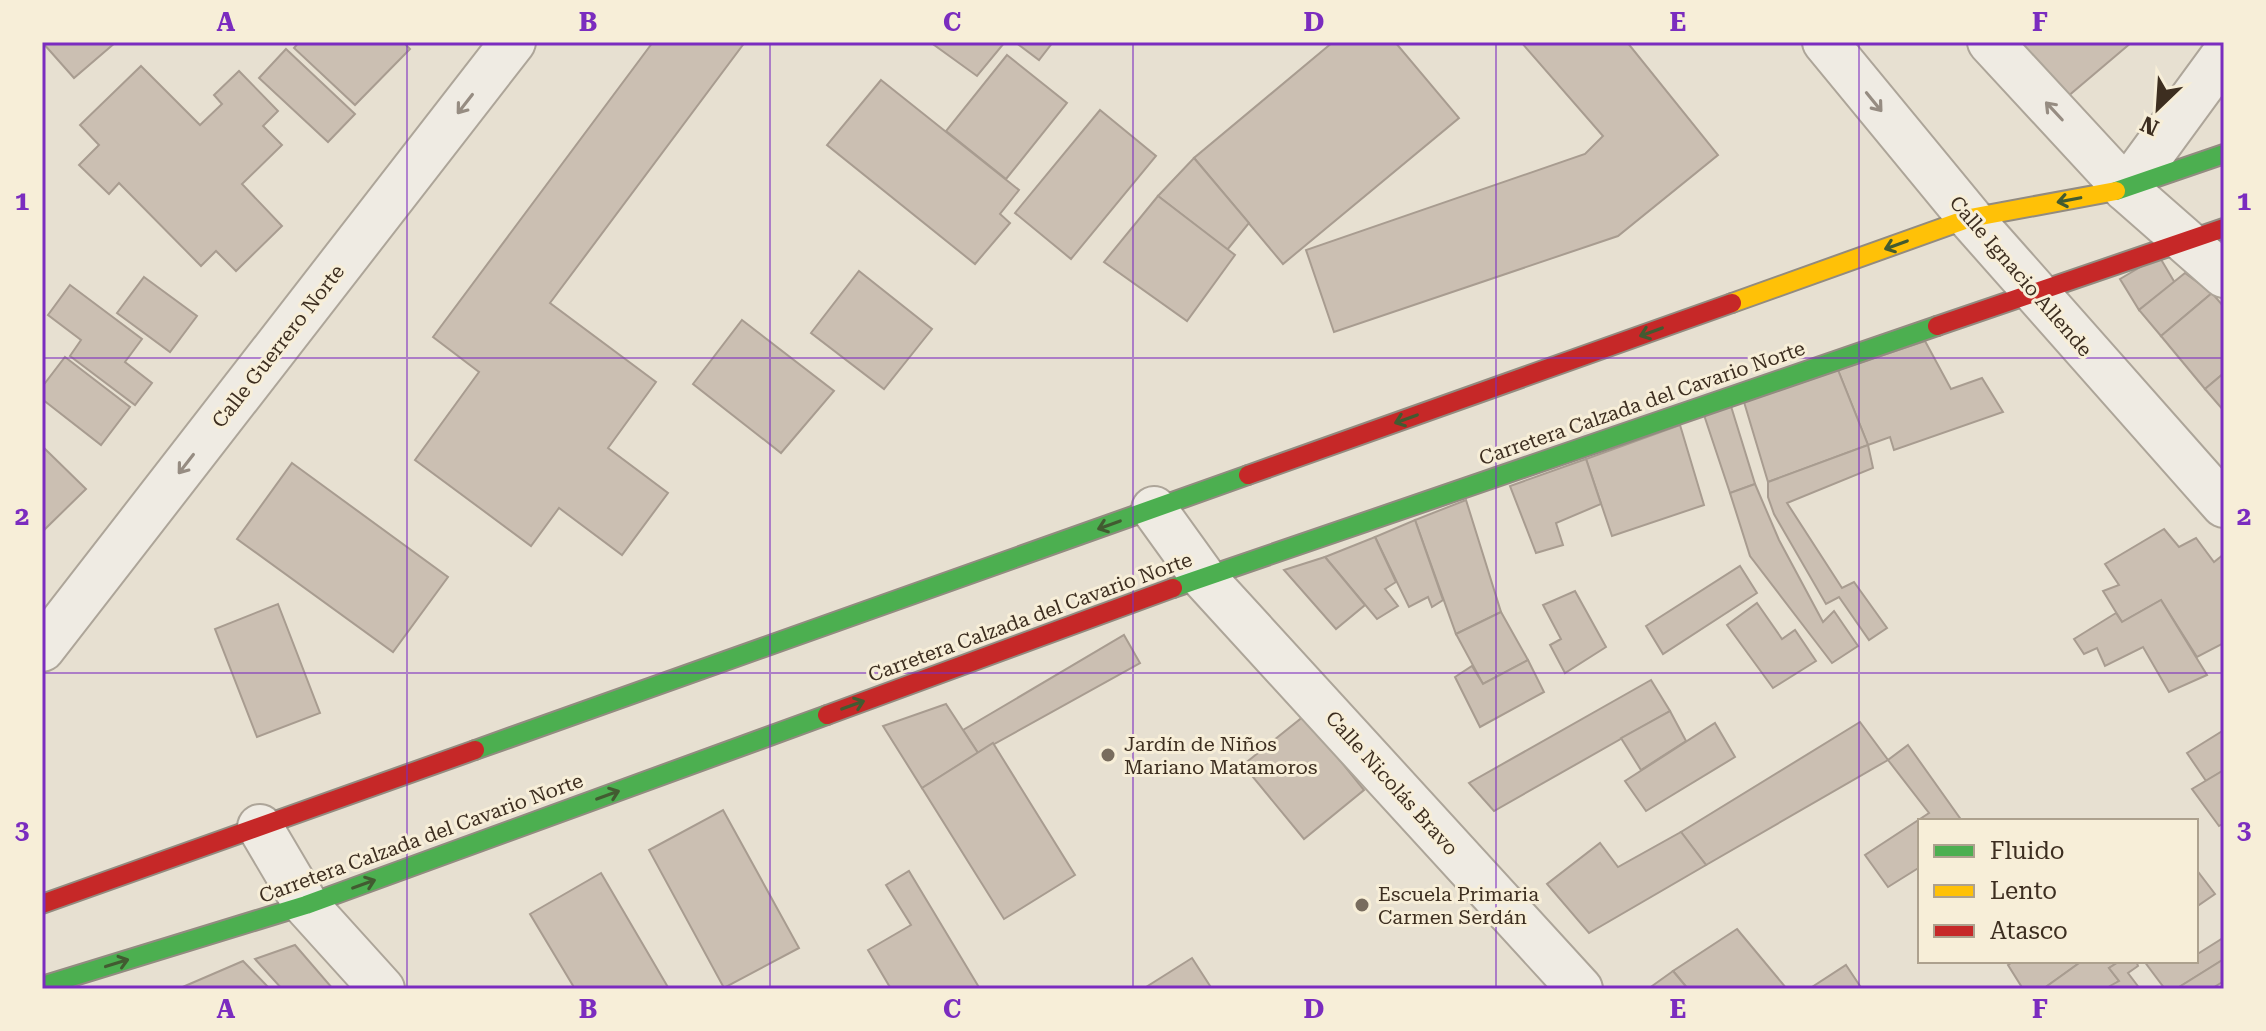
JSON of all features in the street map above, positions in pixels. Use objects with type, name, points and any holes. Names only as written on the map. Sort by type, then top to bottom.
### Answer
[{"type":"main road","points":[[42,904],[1970,218],[2126,189],[2224,154]]},
{"type":"main road","name":"Carretera Calzada del Cavario Norte","points":[[42,986],[306,905],[1203,577],[2205,235]]},
{"type":"street","name":"Calle Guerrero Norte","points":[[42,649],[513,42]]},
{"type":"street","name":"Calle Ignacio Allende","points":[[1825,42],[1970,218],[2224,505]]},
{"type":"street","points":[[1990,42],[2126,189],[2205,235],[2224,275]]},
{"type":"street","points":[[2126,189],[2224,55]]},
{"type":"street","name":"Calle Nicolás Bravo","points":[[1154,509],[1203,577],[1580,989]]},
{"type":"street","points":[[260,827],[306,905],[382,989]]},
{"type":"building","points":[[42,42],[116,42],[74,78]]},
{"type":"building","points":[[299,42],[403,42],[410,49],[355,105],[294,48]]},
{"type":"building","points":[[653,42],[745,42],[550,303],[656,382],[608,448],[668,493],[622,555],[559,508],[531,546],[415,460],[479,372],[433,337]]},
{"type":"building","points":[[930,42],[1005,42],[977,76]]},
{"type":"building","points":[[1015,42],[1053,42],[1039,60]]},
{"type":"building","points":[[1333,42],[1395,42],[1459,118],[1283,264],[1194,158]]},
{"type":"building","points":[[1521,42],[1627,42],[1718,155],[1618,236],[1334,332],[1306,250],[1585,154],[1603,136]]},
{"type":"building","points":[[2020,42],[2132,42],[2067,97]]},
{"type":"building","points":[[286,49],[355,114],[328,142],[259,78]]},
{"type":"building","points":[[1007,55],[1067,103],[1006,179],[946,131]]},
{"type":"building","points":[[141,66],[200,125],[222,104],[214,95],[239,71],[278,111],[263,126],[282,145],[242,184],[282,226],[236,271],[216,251],[201,266],[119,183],[109,194],[79,165],[99,145],[80,125]]},
{"type":"building","points":[[881,80],[1019,190],[1000,214],[1010,223],[975,264],[827,145]]},
{"type":"building","points":[[1100,110],[1156,156],[1071,259],[1015,213]]},
{"type":"building","points":[[1194,158],[1249,223],[1227,250],[1158,196]]},
{"type":"building","points":[[1158,196],[1235,255],[1187,321],[1104,262]]},
{"type":"building","points":[[2159,256],[2175,283],[2139,310],[2120,279]]},
{"type":"building","points":[[859,271],[932,329],[884,389],[811,333]]},
{"type":"building","points":[[2185,273],[2212,293],[2161,336],[2139,310]]},
{"type":"building","points":[[144,277],[197,316],[170,352],[117,313]]},
{"type":"building","points":[[70,285],[142,339],[125,362],[152,383],[135,405],[70,356],[81,340],[48,315]]},
{"type":"building","points":[[2212,293],[2224,307],[2224,373],[2205,389],[2161,336]]},
{"type":"building","points":[[742,320],[834,391],[781,453],[693,384]]},
{"type":"building","points":[[1925,341],[1951,389],[1982,378],[2003,412],[1894,450],[1890,437],[1868,445],[1838,370]]},
{"type":"building","points":[[65,357],[130,407],[101,445],[42,399],[42,387]]},
{"type":"building","points":[[1838,370],[1868,445],[1768,482],[1744,402]]},
{"type":"building","points":[[2224,373],[2224,411],[2205,389]]},
{"type":"building","points":[[1730,403],[1755,484],[1730,493],[1703,412]]},
{"type":"building","points":[[1680,425],[1704,505],[1612,536],[1586,459]]},
{"type":"building","points":[[1868,445],[1873,468],[1787,503],[1842,588],[1854,582],[1887,628],[1869,640],[1839,597],[1826,604],[1774,514],[1768,497],[1768,482]]},
{"type":"building","points":[[42,446],[86,489],[42,532]]},
{"type":"building","points":[[1586,459],[1601,504],[1556,523],[1563,545],[1536,553],[1510,486]]},
{"type":"building","points":[[292,463],[448,577],[393,652],[237,539]]},
{"type":"building","points":[[1755,484],[1779,540],[1823,622],[1834,611],[1858,646],[1832,663],[1750,556],[1730,493]]},
{"type":"building","points":[[1466,500],[1501,612],[1456,634],[1415,520]]},
{"type":"building","points":[[1415,520],[1443,600],[1432,607],[1428,597],[1409,607],[1375,537]]},
{"type":"building","points":[[2164,529],[2179,547],[2196,538],[2214,562],[2224,554],[2224,643],[2197,657],[2161,600],[2122,622],[2103,591],[2119,585],[2105,564]]},
{"type":"building","points":[[1375,537],[1396,582],[1385,589],[1398,606],[1377,619],[1325,557]]},
{"type":"building","points":[[1325,557],[1365,605],[1336,629],[1284,570]]},
{"type":"building","points":[[1740,566],[1757,593],[1663,654],[1646,626]]},
{"type":"building","points":[[1575,591],[1606,647],[1565,673],[1550,645],[1561,639],[1543,605]]},
{"type":"building","points":[[2161,600],[2207,675],[2169,692],[2143,647],[2105,666],[2097,648],[2084,654],[2074,639],[2116,613],[2122,622]]},
{"type":"building","points":[[1757,603],[1782,639],[1795,630],[1816,661],[1773,688],[1727,625]]},
{"type":"building","points":[[278,604],[320,713],[257,737],[215,629]]},
{"type":"building","points":[[1501,612],[1528,660],[1483,684],[1456,634]]},
{"type":"building","points":[[1124,635],[1140,663],[978,753],[963,730]]},
{"type":"building","points":[[1528,660],[1544,692],[1480,727],[1455,677],[1472,666],[1483,684]]},
{"type":"building","points":[[1651,680],[1670,711],[1494,811],[1469,783]]},
{"type":"building","points":[[946,704],[978,753],[922,788],[883,726]]},
{"type":"building","points":[[1670,711],[1686,741],[1641,770],[1621,738]]},
{"type":"building","points":[[1304,716],[1364,790],[1304,839],[1243,765]]},
{"type":"building","points":[[1860,722],[1888,760],[1706,865],[1681,832]]},
{"type":"building","points":[[1715,723],[1735,757],[1646,811],[1625,781]]},
{"type":"building","points":[[2224,730],[2224,770],[2206,781],[2187,753]]},
{"type":"building","points":[[993,743],[1075,875],[1004,919],[922,788]]},
{"type":"building","points":[[1908,745],[1961,819],[1920,819],[1929,813],[1888,760]]},
{"type":"building","points":[[2224,770],[2224,823],[2219,826],[2192,789]]},
{"type":"building","points":[[723,810],[799,948],[724,988],[649,850]]},
{"type":"building","points":[[1918,820],[1918,868],[1888,887],[1865,855]]},
{"type":"building","points":[[1681,832],[1706,865],[1589,933],[1547,884],[1600,843],[1618,867]]},
{"type":"building","points":[[909,871],[980,989],[891,989],[868,950],[911,925],[886,885]]},
{"type":"building","points":[[2198,872],[2215,894],[2198,906]]},
{"type":"building","points":[[601,873],[669,989],[575,989],[530,914]]},
{"type":"building","points":[[1737,929],[1787,989],[1688,989],[1673,971]]},
{"type":"building","points":[[2223,938],[2224,959],[2176,989],[2165,989],[2146,963],[2198,963],[2198,954]]},
{"type":"building","points":[[295,945],[333,989],[282,989],[255,959]]},
{"type":"building","points":[[1192,958],[1212,989],[1143,989]]},
{"type":"building","points":[[2224,959],[2224,981],[2211,989],[2176,989]]},
{"type":"building","points":[[243,961],[270,989],[178,989]]},
{"type":"building","points":[[2079,963],[2043,989],[2023,989],[2008,965]]},
{"type":"building","points":[[2079,963],[2117,963],[2109,968],[2119,981],[2107,989],[2043,989]]},
{"type":"building","points":[[2117,963],[2137,963],[2138,966],[2128,973],[2140,989],[2112,989],[2110,986],[2119,981],[2109,968]]},
{"type":"building","points":[[1846,965],[1862,989],[1809,989]]},
{"type":"building","points":[[1673,971],[1688,989],[1648,989]]},
{"type":"traffic: fast","points":[[2116,191],[2224,154]]},
{"type":"traffic: fast","points":[[1173,588],[1937,326]]},
{"type":"traffic: fast","points":[[475,750],[1248,475]]},
{"type":"traffic: fast","points":[[42,986],[306,905],[827,715]]},
{"type":"traffic: slow","points":[[1732,303],[1970,218],[2116,191]]},
{"type":"traffic: jam","points":[[1937,326],[2224,228]]},
{"type":"traffic: jam","points":[[1248,475],[1732,303]]},
{"type":"traffic: jam","points":[[827,715],[1173,588]]},
{"type":"traffic: jam","points":[[42,904],[475,750]]},
{"type":"place","name":"Jardín de Niños Mariano Matamoros","points":[[1108,755]]},
{"type":"place","name":"Escuela Primaria Carmen Serdán","points":[[1362,905]]}]
